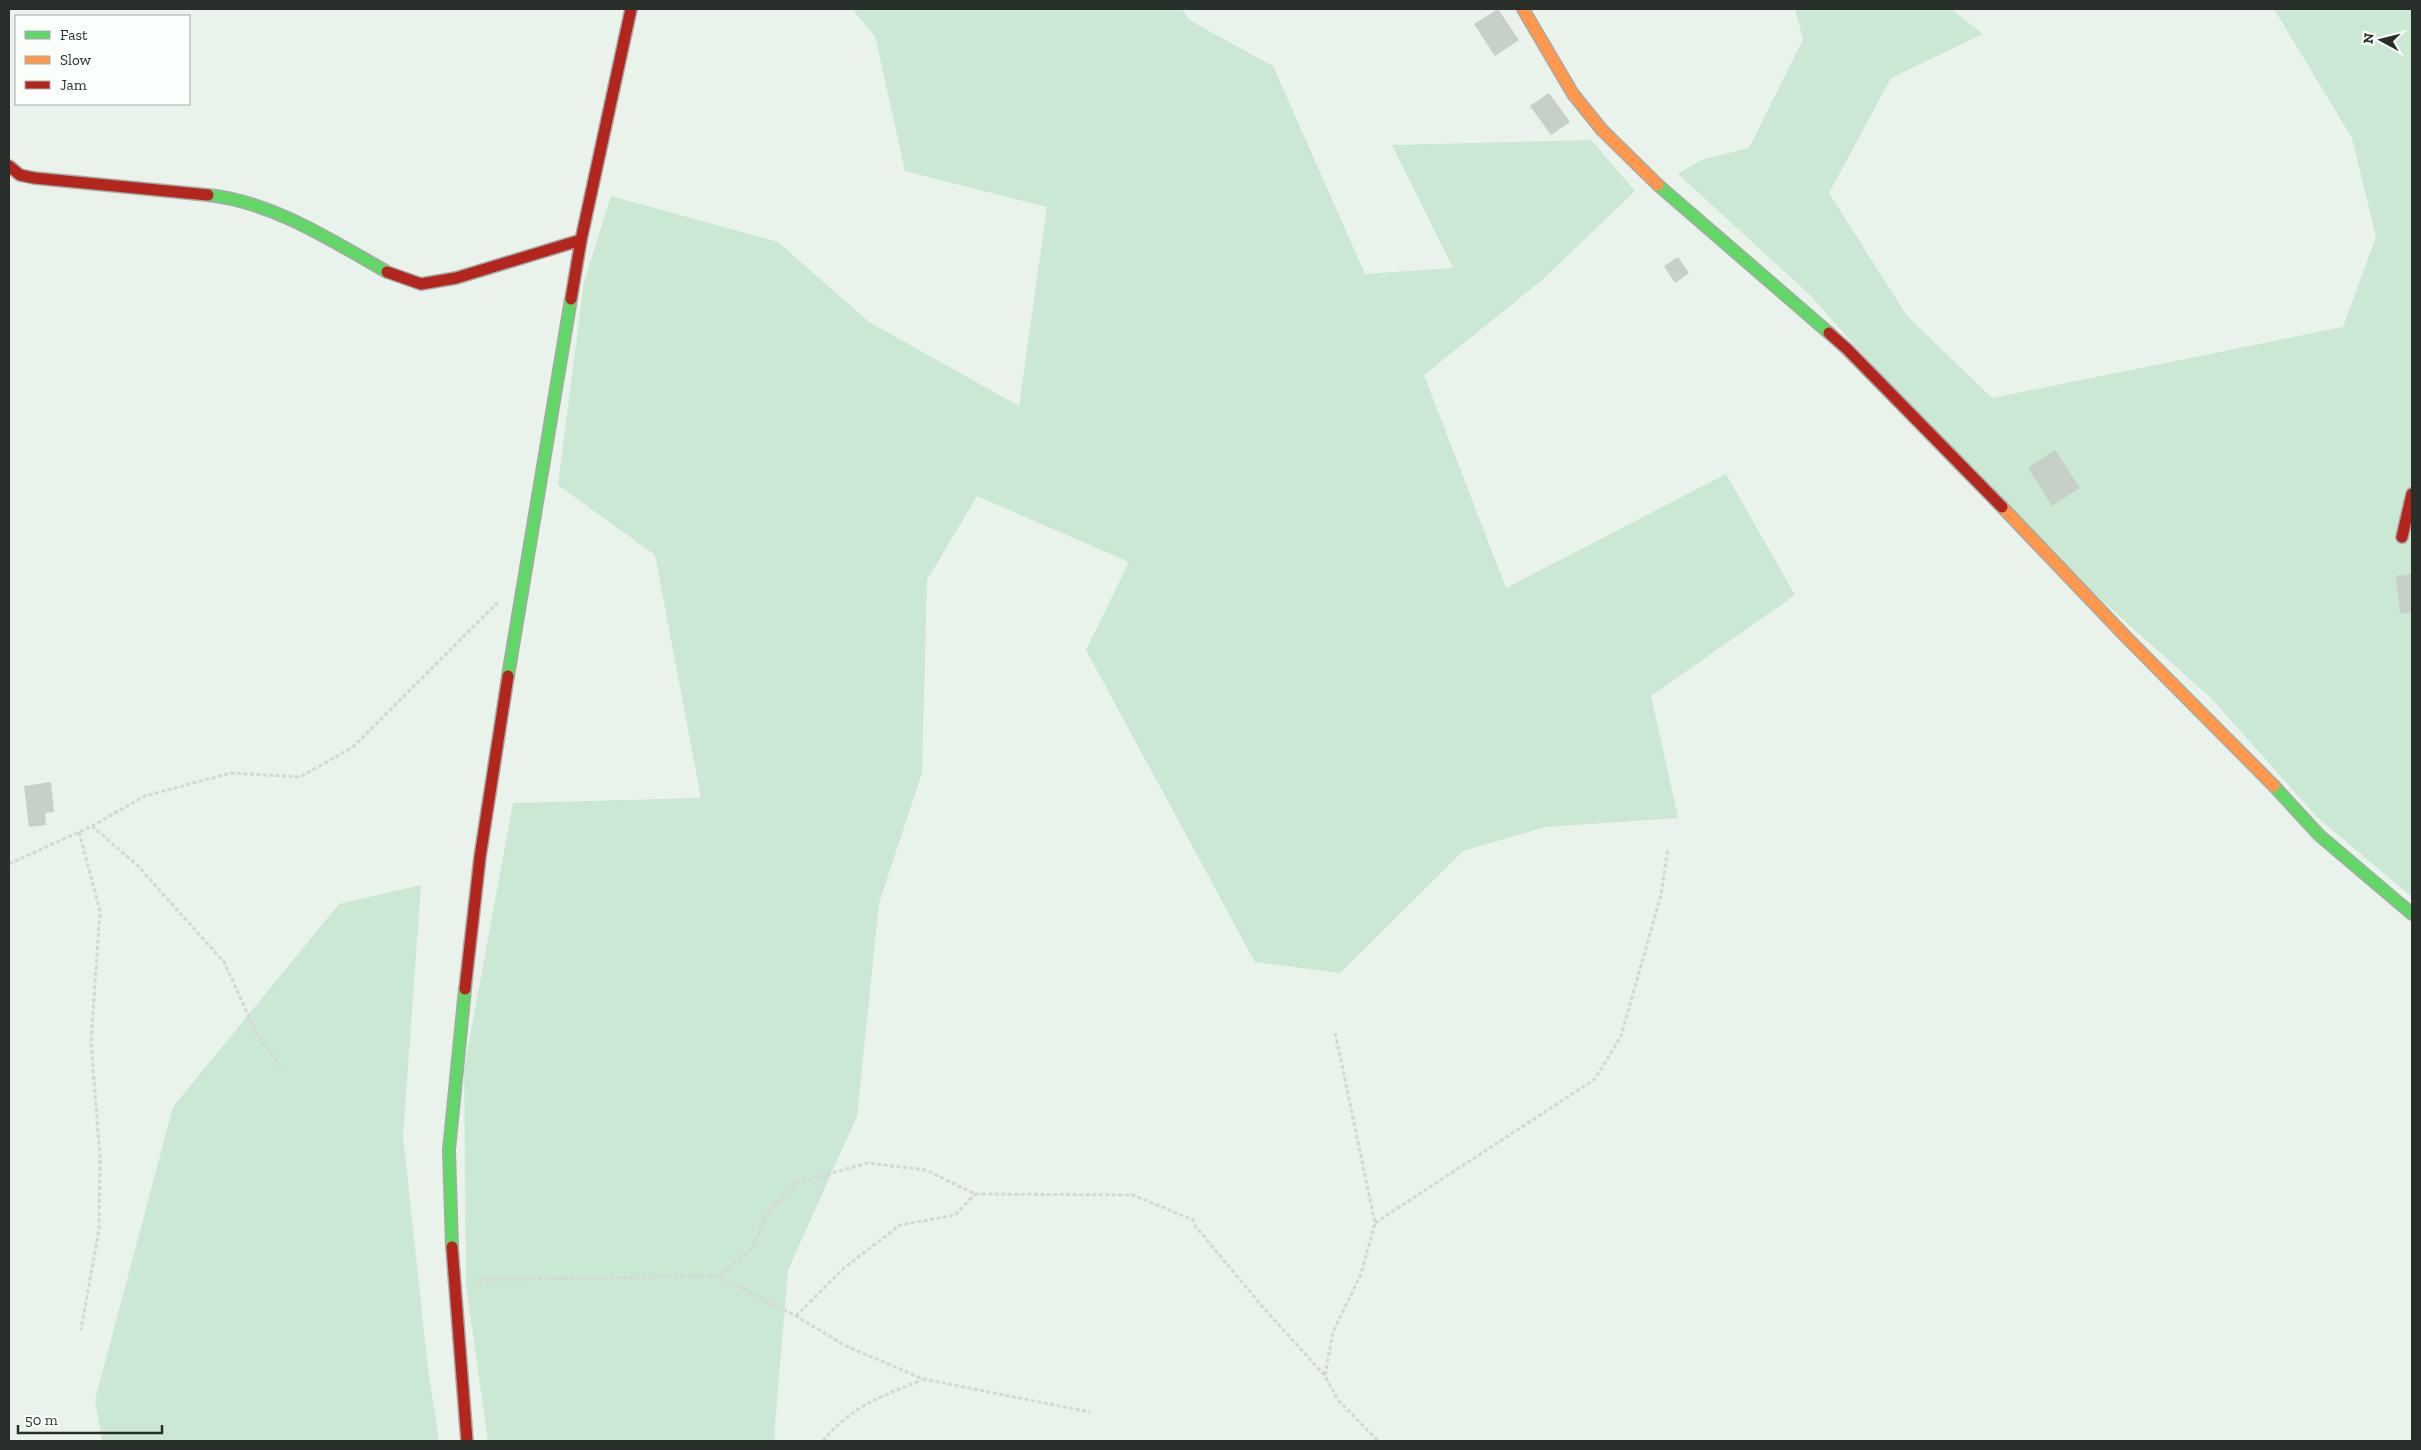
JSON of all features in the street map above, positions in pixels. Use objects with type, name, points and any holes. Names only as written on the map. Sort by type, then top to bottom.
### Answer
[{"type":"street","points":[[467,1441],[453,1281],[449,1150],[457,1058],[480,857],[514,635],[581,240],[631,9]]},
{"type":"street","points":[[1523,9],[1573,94],[1602,130],[1688,213],[1847,349],[2026,530],[2127,638],[2251,761],[2319,835],[2412,914]]},
{"type":"street","points":[[9,166],[20,175],[34,178],[234,198],[266,208],[336,243],[392,275],[421,284],[456,278],[581,240]]},
{"type":"street","points":[[2402,536],[2412,494]]},
{"type":"path","points":[[9,864],[92,826],[145,796],[231,773],[300,777],[353,747],[503,597]]},
{"type":"path","points":[[92,826],[136,864],[224,962],[256,1032],[281,1067]]},
{"type":"path","points":[[79,832],[100,911],[91,1042],[100,1157],[99,1229],[81,1330]]},
{"type":"path","points":[[1375,1223],[1595,1079],[1622,1036],[1661,895],[1668,848]]},
{"type":"path","points":[[1325,1376],[1334,1332],[1361,1274],[1375,1223],[1335,1032]]},
{"type":"path","points":[[718,1276],[752,1249],[766,1214],[797,1183],[867,1163],[926,1170],[975,1194],[1133,1195],[1193,1220],[1196,1227],[1261,1305],[1325,1376],[1338,1400],[1378,1441]]},
{"type":"path","points":[[796,1316],[844,1268],[900,1225],[955,1216],[975,1194]]},
{"type":"path","points":[[453,1281],[718,1276],[796,1316],[846,1346],[923,1379],[1090,1412]]},
{"type":"path","points":[[823,1441],[849,1413],[886,1394],[923,1379]]},
{"type":"green space","points":[[852,9],[1182,9],[1189,20],[1273,66],[1365,274],[1453,268],[1392,145],[1591,140],[1635,191],[1542,280],[1424,375],[1506,588],[1726,474],[1795,595],[1651,696],[1678,818],[1545,827],[1463,851],[1340,973],[1255,962],[1086,650],[1129,562],[977,496],[927,580],[922,773],[879,903],[857,1116],[788,1270],[774,1436],[776,1441],[488,1441],[466,1285],[464,1069],[513,803],[701,798],[655,555],[558,485],[584,282],[611,196],[778,242],[869,322],[1019,406],[1047,207],[905,171],[875,36]]},
{"type":"green space","points":[[1795,9],[1951,9],[1983,34],[1891,78],[1829,193],[1907,316],[1992,398],[2343,327],[2376,237],[2352,138],[2274,9],[2412,9],[2412,897],[2317,817],[2211,698],[2071,573],[1934,435],[1811,296],[1678,174],[1701,160],[1749,148],[1803,39]]},
{"type":"green space","points":[[421,885],[403,1136],[428,1369],[439,1441],[102,1441],[95,1400],[173,1107],[339,904]]},
{"type":"building","points":[[1498,9],[1519,40],[1495,56],[1474,24]]},
{"type":"building","points":[[1549,93],[1570,122],[1551,135],[1530,106]]},
{"type":"building","points":[[1678,257],[1689,273],[1675,283],[1664,266]]},
{"type":"building","points":[[2055,450],[2080,488],[2052,506],[2028,468]]},
{"type":"building","points":[[2412,574],[2412,612],[2400,614],[2396,576]]},
{"type":"building","points":[[51,782],[54,812],[45,813],[46,825],[29,827],[24,786]]},
{"type":"traffic: fast","points":[[1658,185],[1829,333]]},
{"type":"traffic: fast","points":[[208,195],[256,205],[278,214],[323,235],[387,272]]},
{"type":"traffic: fast","points":[[508,676],[571,299]]},
{"type":"traffic: fast","points":[[2274,786],[2319,835],[2412,914]]},
{"type":"traffic: fast","points":[[452,1247],[449,1150],[465,989]]},
{"type":"traffic: slow","points":[[1523,9],[1573,94],[1602,130],[1658,185]]},
{"type":"traffic: slow","points":[[2002,507],[2127,638],[2274,786]]},
{"type":"traffic: jam","points":[[571,299],[581,240],[631,9]]},
{"type":"traffic: jam","points":[[9,166],[20,175],[34,178],[208,195]]},
{"type":"traffic: jam","points":[[387,272],[421,284],[456,278],[581,240]]},
{"type":"traffic: jam","points":[[1829,333],[2002,507]]},
{"type":"traffic: jam","points":[[2402,537],[2412,494]]},
{"type":"traffic: jam","points":[[465,989],[480,857],[508,676]]},
{"type":"traffic: jam","points":[[452,1247],[467,1441]]}]
